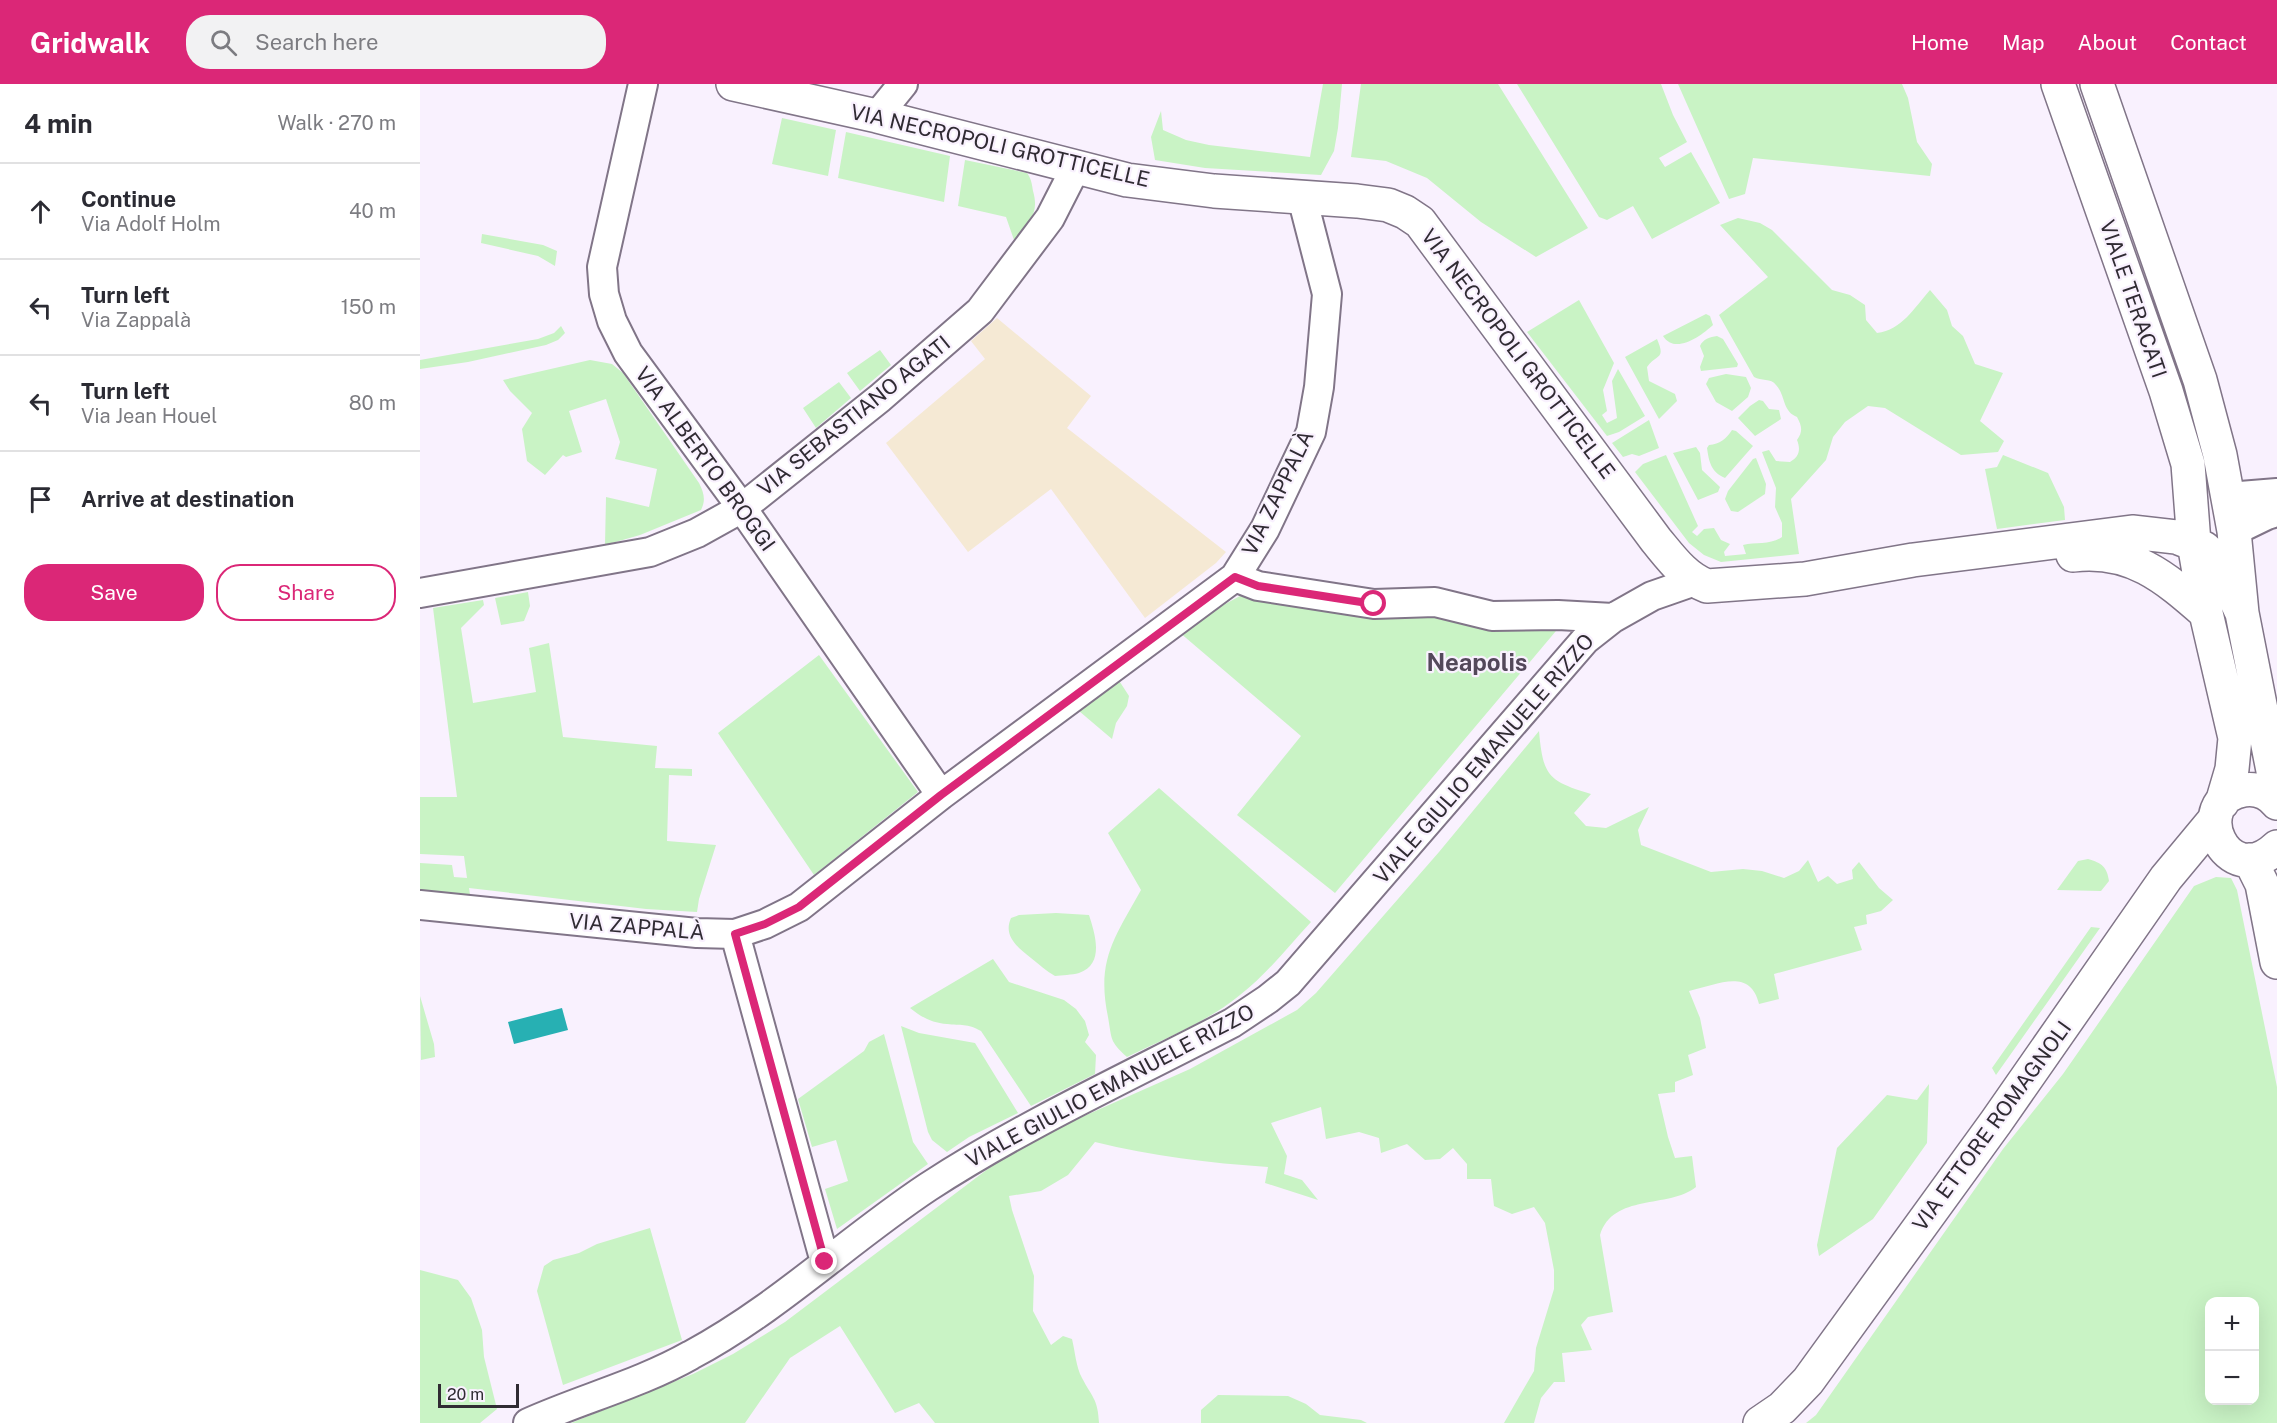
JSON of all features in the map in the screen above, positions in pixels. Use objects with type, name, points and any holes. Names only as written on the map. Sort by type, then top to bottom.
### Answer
[{"type":"main road","name":"VIA NECROPOLI GROTTICELLE","points":[[733,84],[877,116],[1127,180],[1214,191],[1388,206],[1405,212],[1420,222],[1656,540],[1675,563],[1695,581]]},
{"type":"main road","name":"VIALE TERACATI","points":[[2058,84],[2166,391],[2188,464],[2192,530],[2206,613]]},
{"type":"main road","name":"VIALE TERACATI","points":[[2097,84],[2200,380],[2220,455],[2228,497],[2234,531],[2242,613]]},
{"type":"main road","points":[[1805,579],[1913,560],[2132,532],[2170,525],[2192,530],[2204,548],[2218,561],[2242,613],[2277,791]]},
{"type":"main road","points":[[1695,581],[1707,586],[1805,579],[1916,575],[2084,554],[2130,559],[2165,578],[2206,613],[2235,738],[2232,769],[2219,811],[2216,837],[2226,851],[2233,856],[2263,854],[2262,884],[2277,962]]},
{"type":"main road","points":[[2219,811],[2231,795],[2252,789],[2263,792],[2277,803]]},
{"type":"main road","name":"VIA ETTORE ROMAGNOLI","points":[[1760,1423],[1782,1408],[1808,1381],[2003,1112],[2166,878],[2219,811]]},
{"type":"street","name":"VIA ALBERTO BROGGI","points":[[643,84],[602,267],[604,294],[612,321],[628,353],[741,508],[941,795]]},
{"type":"street","points":[[877,116],[903,84]]},
{"type":"street","name":"VIA SEBASTIANO AGATI","points":[[420,593],[650,552],[697,533],[741,508],[880,398],[980,311],[1050,218],[1076,167]]},
{"type":"street","name":"VIA ZAPPALÀ","points":[[420,905],[697,933],[735,934],[765,924],[799,907],[941,795],[1235,577],[1265,530],[1311,432],[1319,387],[1327,294],[1302,197]]},
{"type":"street","points":[[2228,497],[2277,493]]},
{"type":"street","points":[[2234,531],[2267,514],[2277,512]]},
{"type":"street","points":[[1235,577],[1258,586],[1374,604],[1436,602],[1492,616],[1558,615],[1613,618]]},
{"type":"street","name":"VIALE GIULIO EMANUELE RIZZO","points":[[528,1423],[561,1408],[637,1380],[690,1356],[770,1305],[926,1189],[994,1145],[1232,1023],[1268,999],[1288,983],[1585,640],[1613,618],[1652,596],[1695,581]]},
{"type":"street","points":[[735,934],[825,1262]]},
{"type":"shaded area","points":[[997,318],[1091,396],[1067,428],[1226,552],[1216,563],[1145,618],[1051,489],[968,552],[886,443],[985,359],[971,341]]},
{"type":"green space","points":[[1323,84],[1342,84],[1334,151],[1321,175],[1205,168],[1155,160],[1151,137],[1161,111],[1163,130],[1186,140],[1209,145],[1310,157]]},
{"type":"green space","points":[[1361,84],[1498,84],[1588,228],[1536,257],[1481,222],[1427,178],[1386,161],[1351,157]]},
{"type":"green space","points":[[1517,84],[1661,84],[1687,142],[1659,158],[1665,167],[1691,152],[1720,203],[1652,239],[1633,206],[1607,220],[1599,217]]},
{"type":"green space","points":[[1678,84],[1902,84],[1908,98],[1917,142],[1932,164],[1930,176],[1753,158],[1745,194],[1729,199]]},
{"type":"green space","points":[[782,118],[836,130],[828,176],[772,164]]},
{"type":"green space","points":[[846,132],[950,156],[944,202],[838,178]]},
{"type":"green space","points":[[965,160],[1027,173],[1035,199],[1034,212],[1014,240],[1006,217],[958,206]]},
{"type":"green space","points":[[1738,218],[1760,223],[1772,230],[1832,290],[1850,295],[1865,305],[1866,320],[1877,333],[1894,328],[1901,323],[1930,290],[1947,310],[1952,326],[1963,336],[1975,364],[2003,373],[1980,421],[2004,441],[1998,452],[1961,455],[1885,408],[1868,406],[1845,422],[1833,437],[1826,460],[1791,499],[1799,554],[1721,562],[1704,555],[1689,543],[1635,472],[1643,464],[1666,455],[1698,526],[1692,532],[1697,536],[1704,529],[1714,528],[1721,540],[1730,544],[1724,552],[1725,556],[1746,554],[1743,545],[1778,540],[1782,537],[1782,523],[1775,507],[1776,488],[1762,452],[1769,450],[1776,461],[1790,462],[1799,450],[1797,440],[1801,429],[1797,417],[1786,407],[1774,383],[1754,377],[1719,315],[1768,277],[1720,225]]},
{"type":"green space","points":[[482,234],[543,245],[557,251],[555,266],[538,256],[481,243]]},
{"type":"green space","points":[[1579,300],[1614,363],[1603,390],[1607,411],[1602,415],[1607,423],[1617,418],[1612,381],[1618,369],[1645,416],[1619,432],[1607,436],[1527,332]]},
{"type":"green space","points":[[1706,314],[1710,316],[1713,325],[1688,342],[1674,344],[1663,336]]},
{"type":"green space","points":[[561,326],[565,333],[558,340],[546,345],[468,362],[420,369],[420,360],[538,339],[554,333]]},
{"type":"green space","points":[[1717,336],[1723,339],[1738,364],[1737,367],[1701,371],[1704,356],[1700,346],[1707,339]]},
{"type":"green space","points":[[1657,339],[1661,350],[1659,356],[1647,367],[1649,381],[1675,394],[1677,401],[1659,419],[1625,357]]},
{"type":"green space","points":[[880,350],[891,365],[860,391],[847,373]]},
{"type":"green space","points":[[590,360],[612,364],[623,373],[699,483],[704,496],[701,510],[640,535],[605,545],[606,497],[649,507],[657,469],[615,459],[620,442],[606,399],[569,411],[582,452],[566,457],[563,455],[545,475],[527,461],[522,429],[532,413],[510,391],[503,380]]},
{"type":"green space","points":[[1726,374],[1746,377],[1751,388],[1748,397],[1732,411],[1716,402],[1706,384],[1709,378]]},
{"type":"green space","points":[[839,382],[851,398],[816,428],[803,408]]},
{"type":"green space","points":[[1759,400],[1763,401],[1769,409],[1779,410],[1781,419],[1755,436],[1738,418]]},
{"type":"green space","points":[[1649,420],[1659,448],[1639,456],[1632,454],[1623,457],[1612,443]]},
{"type":"green space","points":[[1732,430],[1753,446],[1725,478],[1712,466],[1707,448],[1722,440]]},
{"type":"green space","points":[[1696,447],[1700,453],[1702,470],[1720,487],[1718,492],[1698,500],[1673,453]]},
{"type":"green space","points":[[2003,455],[2048,473],[2064,507],[2065,520],[1997,529],[1985,469],[1997,467]]},
{"type":"green space","points":[[1756,458],[1766,484],[1765,494],[1738,512],[1731,511],[1725,499],[1728,491]]},
{"type":"green space","points":[[528,592],[530,606],[524,621],[501,625],[495,598]]},
{"type":"green space","points":[[1240,596],[1371,616],[1435,610],[1561,625],[1335,893],[1237,815],[1301,736],[1179,632]]},
{"type":"green space","points":[[483,600],[484,605],[461,628],[473,703],[536,692],[529,648],[549,643],[563,737],[657,746],[655,768],[692,769],[692,776],[669,775],[667,841],[716,845],[697,912],[646,909],[469,888],[471,901],[420,895],[420,863],[452,865],[454,877],[467,878],[464,856],[420,854],[420,797],[457,797],[433,608]]},
{"type":"green space","points":[[819,655],[918,792],[814,875],[718,733]]},
{"type":"green space","points":[[1118,679],[1129,696],[1127,706],[1116,723],[1112,739],[1079,711]]},
{"type":"green space","points":[[1539,731],[1543,758],[1550,774],[1565,785],[1591,794],[1574,813],[1586,826],[1606,828],[1649,807],[1638,830],[1641,845],[1711,872],[1743,869],[1762,871],[1784,878],[1799,871],[1808,860],[1818,882],[1828,876],[1837,884],[1853,879],[1852,870],[1859,862],[1879,888],[1893,900],[1881,911],[1866,915],[1867,924],[1854,927],[1862,950],[1774,974],[1779,999],[1759,1004],[1755,993],[1748,986],[1731,981],[1689,991],[1700,1018],[1706,1048],[1688,1055],[1693,1075],[1675,1082],[1675,1092],[1658,1094],[1675,1158],[1692,1156],[1696,1187],[1671,1198],[1629,1207],[1617,1213],[1607,1222],[1600,1235],[1613,1312],[1588,1317],[1581,1325],[1592,1350],[1562,1353],[1565,1382],[1554,1382],[1541,1398],[1534,1423],[1504,1423],[1534,1371],[1536,1348],[1554,1289],[1554,1270],[1545,1223],[1534,1207],[1512,1214],[1494,1206],[1491,1179],[1467,1179],[1467,1164],[1453,1148],[1440,1159],[1425,1160],[1407,1144],[1381,1153],[1379,1138],[1359,1132],[1326,1139],[1321,1107],[1271,1123],[1287,1156],[1284,1174],[1302,1180],[1318,1200],[1265,1183],[1268,1167],[1181,1158],[1095,1142],[1068,1175],[1041,1191],[1009,1196],[1034,1276],[1033,1311],[1051,1345],[1063,1336],[1072,1339],[1078,1369],[1096,1403],[1099,1423],[935,1423],[919,1403],[895,1413],[840,1326],[790,1358],[745,1423],[571,1423],[693,1374],[733,1354],[785,1322],[1009,1153],[1039,1136],[1190,1069],[1297,1010],[1316,993],[1439,852]]},
{"type":"green space","points":[[1159,788],[1311,922],[1259,978],[1227,1005],[1186,1029],[1127,1057],[1114,1043],[1111,1035],[1104,980],[1110,950],[1141,890],[1108,833]]},
{"type":"green space","points":[[2088,859],[2100,864],[2107,872],[2109,881],[2101,891],[2057,890],[2078,861]]},
{"type":"green space","points":[[2216,877],[2231,878],[2237,890],[2277,1087],[2277,1423],[1806,1423],[1816,1415],[2003,1149],[2063,1074],[2194,886]]},
{"type":"green space","points":[[1056,913],[1089,915],[1094,931],[1095,956],[1087,969],[1079,973],[1055,976],[1021,950],[1010,936],[1011,918],[1019,915]]},
{"type":"green space","points":[[2091,927],[2100,928],[1996,1075],[1992,1068]]},
{"type":"green space","points":[[993,959],[1009,982],[1064,1000],[1076,1009],[1085,1021],[1089,1035],[1085,1042],[1096,1055],[1095,1074],[1031,1106],[981,1031],[968,1026],[932,1021],[910,1008]]},
{"type":"green space","points":[[420,996],[434,1044],[435,1057],[421,1060]]},
{"type":"green space","points":[[901,1026],[919,1033],[975,1043],[1018,1113],[969,1137],[947,1152],[932,1140],[928,1132]]},
{"type":"green space","points":[[884,1034],[913,1142],[928,1164],[837,1229],[825,1189],[848,1181],[836,1140],[812,1147],[798,1099],[864,1051],[869,1042]]},
{"type":"green space","points":[[1929,1084],[1927,1143],[1873,1219],[1819,1256],[1817,1245],[1837,1148],[1887,1095],[1917,1100]]},
{"type":"green space","points":[[650,1228],[682,1340],[563,1385],[537,1291],[544,1266],[553,1260],[579,1253],[597,1244]]},
{"type":"green space","points":[[420,1270],[458,1280],[471,1298],[482,1330],[484,1357],[497,1409],[480,1423],[420,1423]]},
{"type":"green space","points":[[1218,1395],[1288,1396],[1306,1404],[1320,1415],[1361,1420],[1367,1423],[1201,1423],[1201,1410]]},
{"type":"water","points":[[562,1008],[568,1030],[514,1044],[508,1022]]},
{"type":"district","name":"Neapolis","points":[[1477,663]]},
{"type":"route","points":[[825,1262],[735,934],[765,924],[799,907],[941,795],[1136,648],[1235,577],[1258,586],[1374,604]]}]
